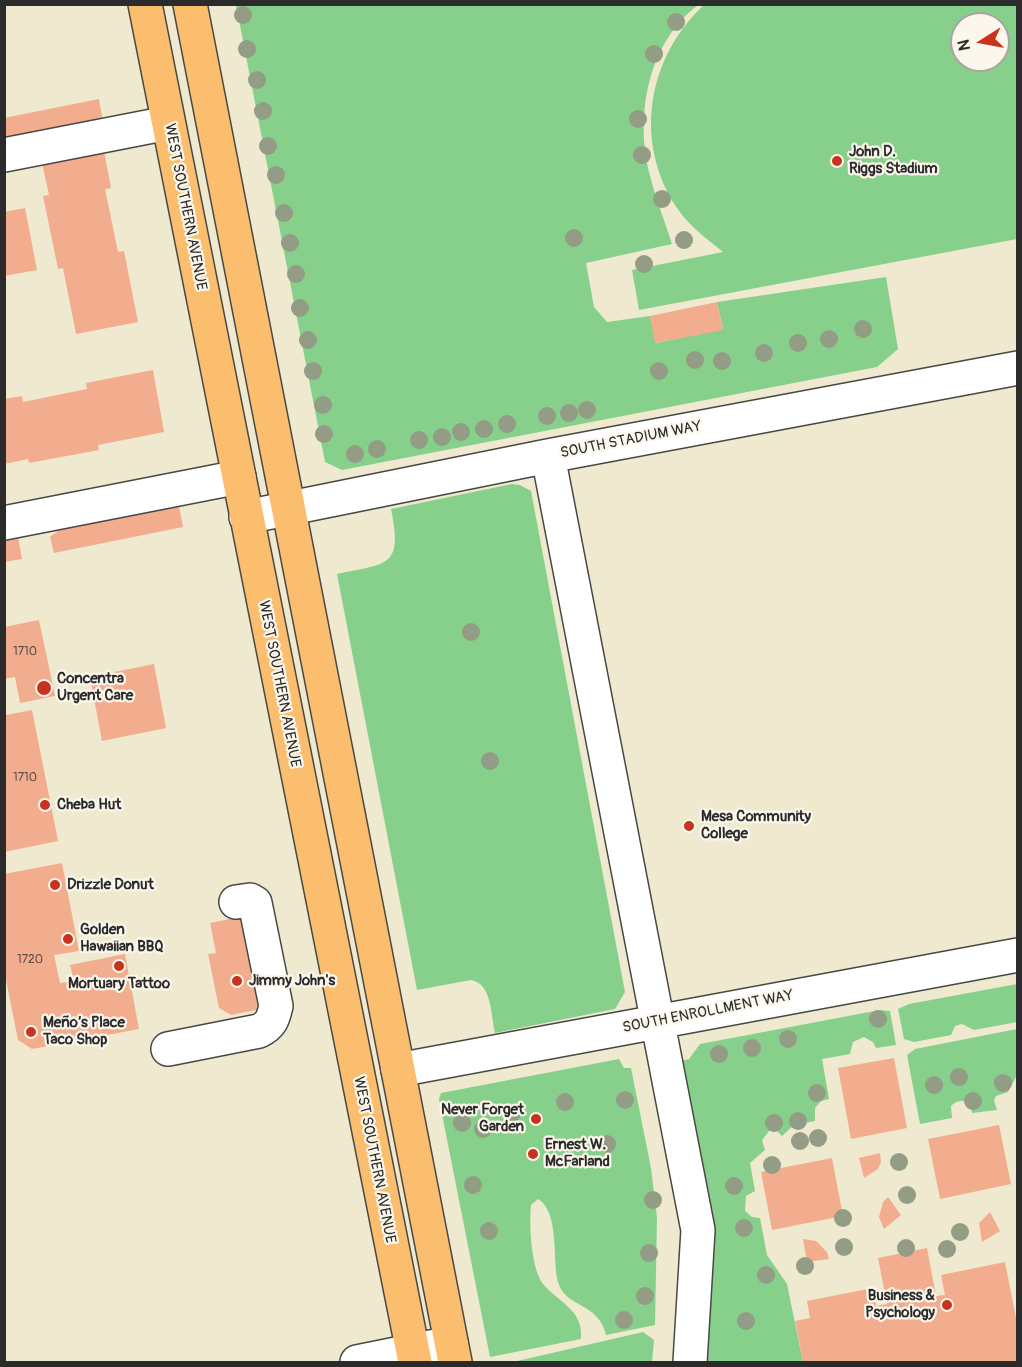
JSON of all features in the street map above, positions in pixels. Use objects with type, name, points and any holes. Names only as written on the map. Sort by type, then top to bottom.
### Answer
[{"type":"main road","name":"WEST SOUTHERN AVENUE","points":[[145,4],[414,1357]]},
{"type":"main road","points":[[190,4],[453,1353]]},
{"type":"street","points":[[4,154],[168,123]]},
{"type":"street","name":"SOUTH STADIUM WAY","points":[[246,517],[548,456],[1017,368]]},
{"type":"street","points":[[548,456],[698,1230],[690,1362]]},
{"type":"street","points":[[4,524],[239,477]]},
{"type":"street","points":[[168,1049],[259,1031],[269,1026],[274,1018],[274,993],[255,903],[250,900],[236,902]]},
{"type":"street","name":"SOUTH ENROLLMENT WAY","points":[[398,1070],[1017,955]]},
{"type":"street","points":[[357,1362],[453,1353]]},
{"type":"green space","name":"John D. Riggs Stadium","points":[[705,4],[1017,5],[1017,239],[639,310],[632,270],[723,252],[692,226],[677,208],[663,182],[655,156],[651,128],[653,101],[659,74],[670,49],[685,25]]},
{"type":"green space","points":[[236,5],[698,5],[670,34],[660,51],[653,70],[645,110],[647,161],[652,185],[672,244],[586,263],[594,307],[607,322],[650,316],[656,343],[723,329],[717,302],[886,277],[898,349],[877,367],[342,470],[325,462]]},
{"type":"green space","points":[[512,484],[520,485],[531,491],[625,992],[615,1009],[495,1033],[487,994],[478,982],[471,980],[417,990],[337,574],[369,568],[388,560],[393,553],[395,542],[391,509]]},
{"type":"green space","points":[[1017,984],[1017,1022],[974,1030],[962,1024],[955,1026],[951,1035],[914,1042],[904,1039],[898,1009],[909,1004]]},
{"type":"green space","points":[[880,1010],[890,1011],[896,1045],[876,1048],[873,1042],[864,1037],[853,1042],[850,1054],[822,1059],[829,1099],[821,1101],[815,1108],[815,1121],[794,1125],[782,1136],[777,1131],[769,1131],[762,1140],[765,1150],[750,1163],[755,1191],[746,1196],[745,1211],[752,1217],[760,1218],[767,1255],[787,1284],[803,1362],[702,1362],[681,1061],[689,1059],[700,1044]]},
{"type":"green space","points":[[1017,1029],[1017,1075],[1008,1092],[996,1096],[994,1100],[997,1110],[972,1113],[970,1106],[961,1101],[951,1106],[952,1118],[920,1124],[907,1055],[915,1049]]},
{"type":"green space","points":[[619,1059],[624,1068],[631,1068],[651,1168],[657,1218],[655,1325],[606,1335],[596,1316],[562,1291],[556,1273],[550,1214],[538,1199],[531,1205],[530,1213],[536,1268],[543,1284],[574,1314],[581,1329],[581,1339],[490,1357],[439,1099],[441,1093]]},
{"type":"green space","points":[[643,1332],[654,1340],[652,1362],[513,1362]]},
{"type":"building","points":[[99,99],[103,122],[4,141],[4,118]]},
{"type":"building","points":[[104,151],[111,188],[105,189],[118,252],[124,251],[138,322],[76,334],[63,268],[58,269],[43,196],[49,195],[42,163]]},
{"type":"building","points":[[25,208],[37,270],[4,276],[4,212]]},
{"type":"building","points":[[717,302],[723,330],[655,343],[650,316]]},
{"type":"building","points":[[153,370],[164,432],[98,445],[99,450],[29,463],[28,459],[4,464],[4,399],[22,396],[23,402],[87,389],[86,383]]},
{"type":"building","points":[[179,506],[183,527],[54,553],[50,537],[59,530]]},
{"type":"building","points":[[18,537],[22,559],[4,562],[4,540]]},
{"type":"building","points":[[39,620],[55,696],[20,703],[15,677],[4,679],[4,627]]},
{"type":"building","points":[[154,664],[166,728],[102,741],[90,677]]},
{"type":"building","points":[[32,710],[58,841],[4,852],[4,711],[6,715]]},
{"type":"building","points":[[62,863],[79,951],[54,955],[60,983],[74,981],[70,965],[125,954],[139,1029],[32,1049],[18,1040],[4,970],[4,874]]},
{"type":"building","name":"Jimmy John's","points":[[249,915],[267,1008],[231,1015],[219,1008],[208,954],[216,953],[210,923]]},
{"type":"building","points":[[894,1058],[907,1128],[851,1139],[838,1068]]},
{"type":"building","points":[[999,1125],[1011,1184],[940,1199],[928,1139]]},
{"type":"building","points":[[880,1153],[881,1162],[878,1169],[864,1178],[859,1158]]},
{"type":"building","points":[[832,1158],[843,1216],[772,1230],[761,1172]]},
{"type":"building","points":[[888,1197],[901,1215],[884,1229],[879,1217],[883,1202]]},
{"type":"building","points":[[990,1212],[1000,1231],[982,1242],[979,1223]]},
{"type":"building","points":[[803,1239],[816,1241],[827,1252],[829,1259],[807,1262]]},
{"type":"building","name":"Business & Psychology","points":[[927,1248],[936,1296],[945,1295],[941,1275],[1005,1262],[1018,1328],[1018,1361],[803,1362],[795,1321],[810,1318],[807,1301],[873,1288],[876,1306],[887,1304],[878,1258]]},
{"type":"place","name":"John D. Riggs Stadium","points":[[837,161]]},
{"type":"place","name":"Concentra Urgent Care","points":[[44,688]]},
{"type":"place","name":"Cheba Hut","points":[[45,805]]},
{"type":"place","name":"Mesa Community College","points":[[689,826]]},
{"type":"place","name":"Drizzle Donut","points":[[55,885]]},
{"type":"place","name":"Golden Hawaiian BBQ","points":[[68,939]]},
{"type":"place","name":"Mortuary Tattoo","points":[[119,966]]},
{"type":"place","name":"Jimmy John's","points":[[237,981]]},
{"type":"place","name":"Meño’s Place Taco Shop","points":[[31,1032]]},
{"type":"place","name":"Never Forget Garden","points":[[536,1119]]},
{"type":"place","name":"Ernest W. McFarland","points":[[533,1154]]},
{"type":"place","name":"Business & Psychology","points":[[947,1305]]}]
